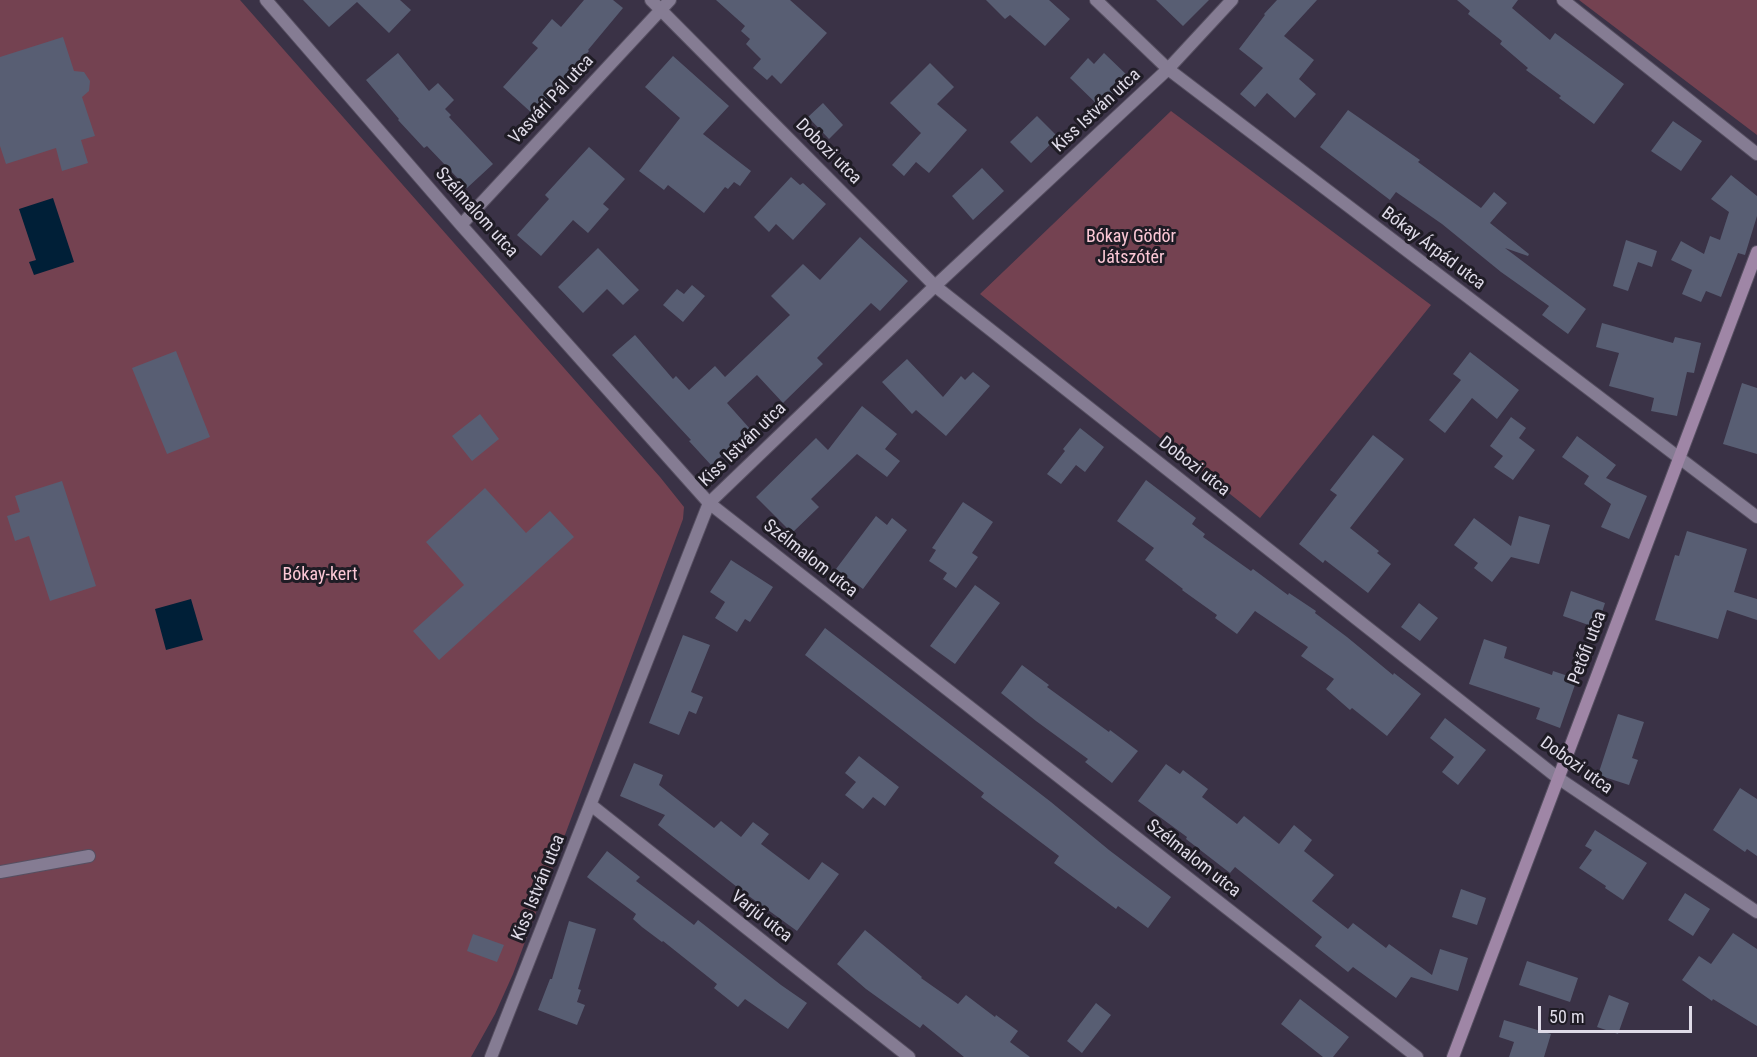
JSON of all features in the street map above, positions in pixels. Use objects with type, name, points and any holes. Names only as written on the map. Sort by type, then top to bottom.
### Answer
[{"type":"main road","name":"Petőfi utca","points":[[1453,1057],[1757,252]]},
{"type":"street","name":"Szélmalom utca","points":[[266,0],[461,225],[709,502],[1417,1057]]},
{"type":"street","name":"Dobozi utca","points":[[651,0],[935,286],[1558,778],[1757,912]]},
{"type":"street","name":"Vasvári Pál utca","points":[[461,225],[670,0]]},
{"type":"street","name":"Bókay Árpád utca","points":[[1096,0],[1168,69],[1757,517]]},
{"type":"street","name":"Kiss István utca","points":[[491,1057],[709,502],[935,286],[1168,69],[1232,0]]},
{"type":"street","points":[[1563,0],[1757,154]]},
{"type":"street","name":"Varjú utca","points":[[591,806],[909,1057]]},
{"type":"street","points":[[0,872],[89,856]]},
{"type":"green space","name":"Bókay-kert","points":[[0,0],[240,0],[684,507],[683,519],[513,974],[495,1014],[471,1057],[0,1057]]},
{"type":"green space","points":[[1579,0],[1757,0],[1757,135]]},
{"type":"green space","name":"Bókay Gödör Játszótér","points":[[1171,111],[1431,305],[1260,518],[980,294]]},
{"type":"water","points":[[53,198],[74,262],[34,275],[29,262],[36,260],[19,209]]},
{"type":"water","points":[[191,599],[203,640],[166,650],[155,609]]},
{"type":"building","points":[[303,0],[400,0],[411,10],[389,33],[357,2],[329,27]]},
{"type":"building","points":[[584,0],[613,0],[623,8],[534,115],[503,87],[538,48],[532,43],[552,19],[561,27]]},
{"type":"building","points":[[716,0],[790,0],[827,33],[781,84],[772,75],[767,80],[753,68],[761,59],[746,44],[750,39],[741,31],[745,26]]},
{"type":"building","points":[[986,0],[1049,0],[1070,19],[1045,46],[1010,15],[1005,19]]},
{"type":"building","points":[[1156,0],[1209,0],[1183,26]]},
{"type":"building","points":[[1277,0],[1317,0],[1284,36],[1314,60],[1299,79],[1316,94],[1295,118],[1267,93],[1255,107],[1240,94],[1263,68],[1239,49]]},
{"type":"building","points":[[1457,0],[1518,0],[1512,8],[1550,40],[1555,33],[1624,84],[1594,124],[1526,70],[1528,68],[1500,44],[1502,41],[1468,14],[1470,11]]},
{"type":"building","points":[[63,37],[74,71],[84,72],[90,81],[89,91],[82,97],[95,136],[81,140],[88,163],[62,171],[56,148],[6,164],[0,146],[0,57]]},
{"type":"building","points":[[398,53],[429,91],[438,83],[454,100],[445,109],[451,115],[449,117],[493,164],[467,188],[427,146],[424,148],[366,80]]},
{"type":"building","points":[[1104,53],[1129,77],[1100,107],[1070,78],[1088,58],[1094,64]]},
{"type":"building","points":[[673,56],[729,106],[703,134],[751,171],[740,186],[734,182],[728,189],[725,187],[704,213],[668,185],[664,190],[639,171],[680,118],[645,87]]},
{"type":"building","points":[[930,63],[954,87],[937,104],[967,130],[929,173],[916,162],[904,176],[892,165],[921,133],[890,103]]},
{"type":"building","points":[[823,103],[843,125],[829,139],[808,117]]},
{"type":"building","points":[[1348,110],[1420,160],[1418,162],[1481,208],[1494,192],[1507,203],[1490,223],[1529,254],[1528,256],[1505,248],[1586,309],[1568,334],[1542,315],[1549,306],[1501,272],[1442,224],[1396,192],[1390,200],[1320,147]]},
{"type":"building","points":[[1037,116],[1058,137],[1031,163],[1010,142]]},
{"type":"building","points":[[1673,121],[1702,141],[1681,171],[1651,151]]},
{"type":"building","points":[[589,147],[625,179],[603,204],[609,209],[588,233],[573,220],[541,256],[517,235],[549,199],[545,195]]},
{"type":"building","points":[[982,168],[1004,191],[973,220],[952,196]]},
{"type":"building","points":[[1731,175],[1757,196],[1757,216],[1745,255],[1738,253],[1721,297],[1706,291],[1701,302],[1682,294],[1692,270],[1671,260],[1681,241],[1704,254],[1710,236],[1720,240],[1729,212],[1711,199]]},
{"type":"building","points":[[791,177],[800,185],[803,183],[826,204],[793,240],[776,224],[769,232],[754,217]]},
{"type":"building","points":[[860,237],[908,281],[880,311],[871,303],[817,358],[823,364],[783,403],[757,375],[727,403],[751,430],[711,465],[689,441],[691,440],[612,355],[635,335],[673,379],[676,376],[689,390],[715,366],[725,377],[790,315],[771,296],[803,264],[820,280]]},
{"type":"building","points":[[1626,240],[1657,251],[1652,267],[1638,262],[1628,291],[1613,286]]},
{"type":"building","points":[[598,248],[639,290],[623,305],[607,289],[583,313],[558,287]]},
{"type":"building","points":[[692,285],[705,296],[683,322],[663,305],[677,289],[684,294]]},
{"type":"building","points":[[1602,323],[1673,343],[1675,337],[1701,343],[1694,373],[1687,372],[1677,416],[1651,411],[1654,398],[1609,386],[1619,353],[1596,347]]},
{"type":"building","points":[[176,351],[210,437],[167,454],[132,368]]},
{"type":"building","points":[[1470,352],[1519,390],[1497,419],[1472,398],[1445,433],[1429,420],[1461,380],[1453,374]]},
{"type":"building","points":[[907,359],[943,397],[961,376],[965,380],[973,372],[990,386],[946,436],[916,410],[912,414],[882,382]]},
{"type":"building","points":[[1742,383],[1757,388],[1757,454],[1723,444]]},
{"type":"building","points":[[862,406],[897,434],[885,449],[900,461],[887,477],[857,454],[811,499],[819,507],[792,533],[756,497],[816,438],[828,450]]},
{"type":"building","points":[[480,414],[499,439],[472,461],[452,436]]},
{"type":"building","points":[[1511,417],[1526,428],[1519,438],[1535,450],[1513,480],[1494,467],[1503,456],[1490,446]]},
{"type":"building","points":[[1080,428],[1104,447],[1085,472],[1076,465],[1061,484],[1047,474]]},
{"type":"building","points":[[1373,435],[1404,459],[1350,528],[1379,551],[1377,553],[1391,564],[1368,593],[1325,560],[1323,563],[1299,544],[1337,495],[1330,490]]},
{"type":"building","points":[[1577,436],[1616,465],[1606,478],[1647,496],[1629,539],[1601,527],[1611,504],[1584,484],[1589,476],[1562,457]]},
{"type":"building","points":[[1146,480],[1196,518],[1192,524],[1205,534],[1203,537],[1251,571],[1253,569],[1288,595],[1289,593],[1316,611],[1315,613],[1393,675],[1394,673],[1421,694],[1387,736],[1352,708],[1350,710],[1326,689],[1334,679],[1301,656],[1308,647],[1255,611],[1237,634],[1215,618],[1217,615],[1145,560],[1154,548],[1117,521]]},
{"type":"building","points":[[62,481],[96,586],[50,601],[29,536],[15,541],[7,516],[20,512],[15,496]]},
{"type":"building","points":[[485,488],[526,533],[550,511],[574,537],[439,660],[413,631],[464,585],[426,542]]},
{"type":"building","points":[[963,502],[993,522],[972,553],[978,557],[956,588],[943,579],[947,573],[929,561],[936,550],[932,548]]},
{"type":"building","points":[[876,516],[887,525],[892,518],[907,530],[863,589],[836,569]]},
{"type":"building","points":[[1519,516],[1550,525],[1539,564],[1511,557],[1492,582],[1474,568],[1478,563],[1454,545],[1474,518],[1511,546]]},
{"type":"building","points":[[1687,531],[1747,549],[1734,592],[1757,599],[1757,620],[1727,610],[1718,639],[1655,620],[1675,555],[1679,556]]},
{"type":"building","points":[[731,560],[773,587],[750,622],[745,619],[737,632],[715,618],[725,602],[710,592]]},
{"type":"building","points":[[975,585],[1000,603],[955,664],[930,646]]},
{"type":"building","points":[[1571,591],[1605,603],[1597,628],[1563,616]]},
{"type":"building","points":[[1419,603],[1438,618],[1420,641],[1401,627]]},
{"type":"building","points":[[825,628],[1171,897],[1148,928],[1118,906],[1116,909],[1054,863],[1059,856],[981,797],[984,793],[805,655]]},
{"type":"building","points":[[683,635],[710,645],[691,692],[703,697],[696,714],[689,711],[679,735],[649,723]]},
{"type":"building","points":[[1484,639],[1507,647],[1504,658],[1552,675],[1553,671],[1577,679],[1560,728],[1536,719],[1540,708],[1469,684]]},
{"type":"building","points":[[1022,665],[1049,685],[1047,687],[1138,751],[1112,783],[1085,762],[1088,759],[1001,693]]},
{"type":"building","points":[[1618,714],[1644,722],[1632,758],[1638,760],[1629,785],[1598,775]]},
{"type":"building","points":[[1445,718],[1486,750],[1458,785],[1442,772],[1454,757],[1430,738]]},
{"type":"building","points":[[859,756],[899,787],[885,806],[873,797],[863,809],[845,795],[856,782],[845,773]]},
{"type":"building","points":[[634,763],[663,775],[659,785],[714,828],[721,821],[741,837],[753,822],[769,834],[761,844],[809,880],[822,862],[839,874],[797,931],[658,825],[665,815],[620,796]]},
{"type":"building","points":[[1166,764],[1180,774],[1183,770],[1208,789],[1202,797],[1237,824],[1244,816],[1279,844],[1294,825],[1312,840],[1304,851],[1334,875],[1312,901],[1348,929],[1353,923],[1386,948],[1389,944],[1432,975],[1440,949],[1468,958],[1458,991],[1411,977],[1396,998],[1353,967],[1348,972],[1315,946],[1322,937],[1235,867],[1230,873],[1186,839],[1187,837],[1138,801]]},
{"type":"building","points":[[1740,788],[1757,799],[1757,856],[1747,849],[1745,852],[1713,830]]},
{"type":"building","points":[[1595,830],[1647,863],[1623,900],[1579,868],[1592,850],[1585,846]]},
{"type":"building","points":[[607,851],[640,877],[636,881],[694,925],[698,920],[807,1003],[788,1029],[745,999],[738,1007],[714,988],[717,984],[633,919],[636,914],[587,877]]},
{"type":"building","points":[[1461,889],[1486,898],[1477,925],[1452,917]]},
{"type":"building","points":[[1685,893],[1710,909],[1693,936],[1668,920]]},
{"type":"building","points":[[569,921],[596,929],[578,989],[581,990],[577,1002],[585,1005],[577,1025],[538,1010],[550,979],[552,979]]},
{"type":"building","points":[[865,930],[921,978],[958,1004],[966,995],[1018,1031],[1010,1042],[1030,1057],[964,1057],[923,1024],[920,1028],[866,989],[837,964]]},
{"type":"building","points":[[1733,933],[1757,949],[1757,1026],[1713,999],[1712,1001],[1682,980],[1699,956],[1711,964]]},
{"type":"building","points":[[473,934],[504,945],[497,962],[467,951]]},
{"type":"building","points":[[1527,961],[1578,978],[1570,1002],[1519,985]]},
{"type":"building","points":[[1609,995],[1629,1003],[1618,1034],[1597,1027]]},
{"type":"building","points":[[1300,999],[1349,1037],[1333,1057],[1323,1057],[1281,1024]]},
{"type":"building","points":[[1096,1003],[1111,1015],[1082,1053],[1067,1041]]},
{"type":"building","points":[[1504,1020],[1551,1034],[1544,1057],[1509,1057],[1514,1042],[1499,1037]]}]
